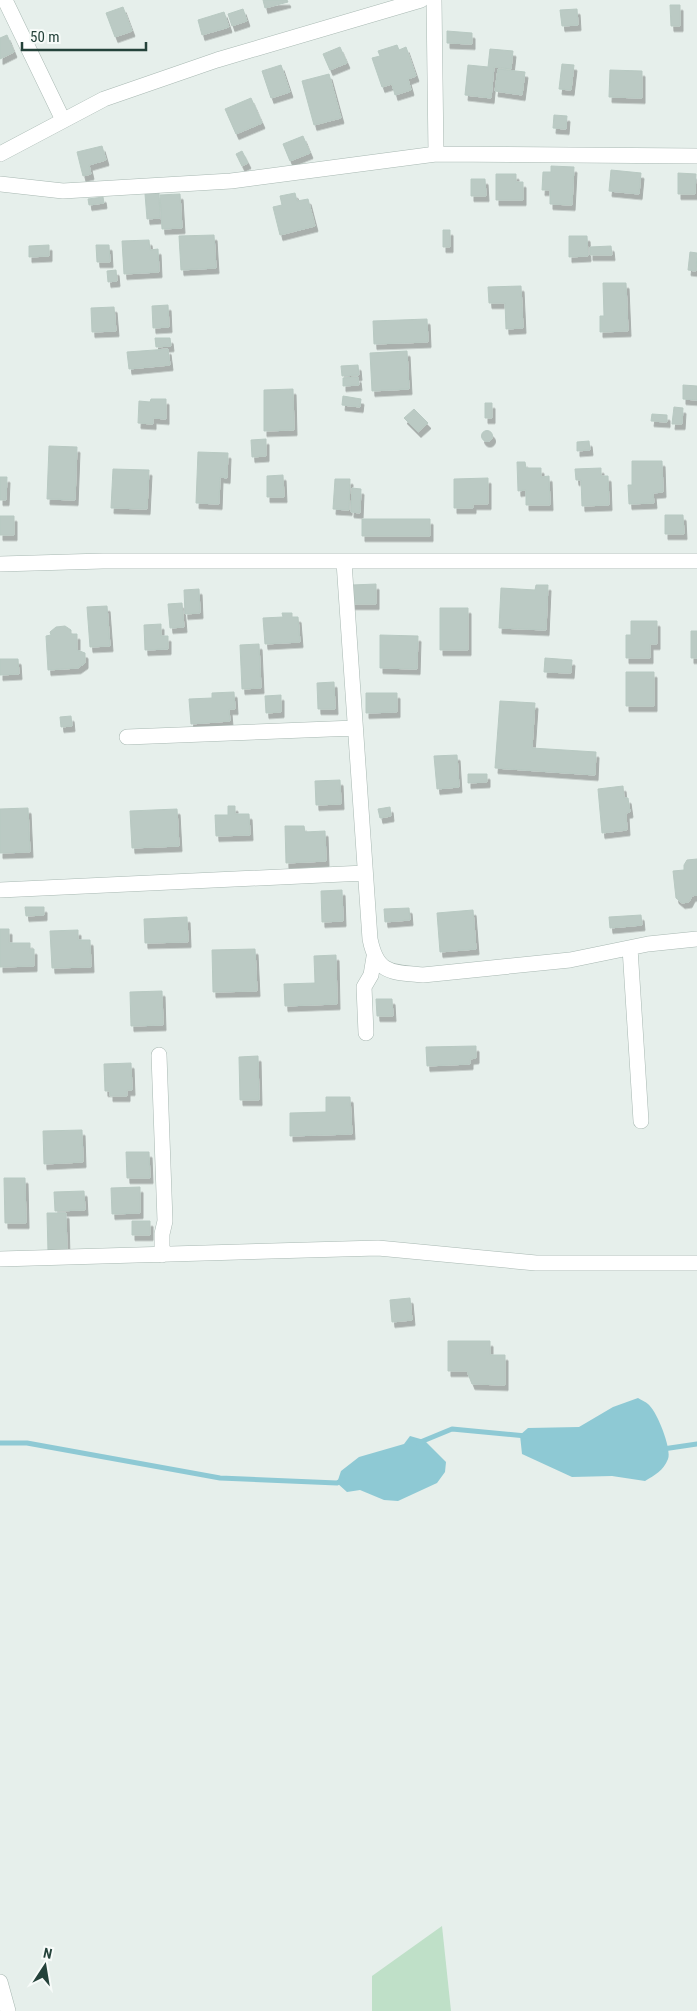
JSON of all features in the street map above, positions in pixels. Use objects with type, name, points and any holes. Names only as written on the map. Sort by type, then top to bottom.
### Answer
[{"type":"street","points":[[5,0],[63,120]]},
{"type":"street","points":[[0,154],[104,99],[374,6],[421,0]]},
{"type":"street","points":[[434,0],[436,154]]},
{"type":"street","points":[[0,184],[63,191],[231,181],[436,154],[697,156]]},
{"type":"street","points":[[0,564],[103,561],[697,561]]},
{"type":"street","points":[[344,562],[370,939],[374,957],[371,976],[364,987],[366,1033]]},
{"type":"street","points":[[127,737],[355,728]]},
{"type":"street","points":[[0,890],[365,873]]},
{"type":"street","points":[[374,957],[384,968],[400,973],[423,975],[570,960],[630,948],[697,939]]},
{"type":"street","points":[[630,948],[641,1121]]},
{"type":"street","points":[[159,1055],[165,1222],[162,1234],[162,1255]]},
{"type":"street","points":[[0,1259],[378,1248],[536,1263],[697,1263]]},
{"type":"street","points":[[0,1982],[8,2011]]},
{"type":"green space","points":[[442,1926],[451,2011],[372,2011],[372,1976]]},
{"type":"water","points":[[638,1398],[652,1408],[663,1430],[669,1454],[661,1470],[645,1481],[612,1476],[572,1477],[522,1454],[520,1435],[528,1428],[579,1427],[613,1407]]},
{"type":"water","points":[[410,1436],[424,1440],[446,1462],[445,1472],[437,1483],[398,1501],[384,1500],[360,1490],[347,1492],[337,1483],[341,1471],[359,1457],[404,1444]]},
{"type":"building","points":[[263,0],[287,0],[288,2],[265,8]]},
{"type":"building","points":[[670,5],[680,5],[680,26],[671,26]]},
{"type":"building","points":[[123,7],[132,31],[115,37],[106,13]]},
{"type":"building","points":[[243,9],[247,21],[232,26],[228,14]]},
{"type":"building","points":[[577,9],[578,25],[562,26],[560,10]]},
{"type":"building","points":[[224,12],[229,27],[202,35],[198,20]]},
{"type":"building","points":[[447,31],[472,33],[472,44],[447,43]]},
{"type":"building","points":[[7,35],[14,52],[0,59],[0,38]]},
{"type":"building","points":[[397,45],[399,50],[406,47],[416,76],[408,79],[411,90],[395,95],[392,84],[382,87],[372,58],[380,56],[378,51]]},
{"type":"building","points":[[340,47],[347,63],[330,70],[323,54]]},
{"type":"building","points":[[490,49],[513,51],[511,69],[494,67],[491,98],[465,95],[468,65],[488,67]]},
{"type":"building","points":[[562,64],[574,65],[571,90],[559,89]]},
{"type":"building","points":[[281,65],[290,92],[271,98],[262,71]]},
{"type":"building","points":[[498,69],[525,72],[522,95],[495,91]]},
{"type":"building","points":[[610,70],[642,71],[642,98],[609,97]]},
{"type":"building","points":[[329,74],[341,118],[314,125],[302,81]]},
{"type":"building","points":[[251,98],[262,123],[236,134],[225,109]]},
{"type":"building","points":[[554,115],[567,116],[566,129],[553,128]]},
{"type":"building","points":[[303,136],[310,153],[290,161],[283,144]]},
{"type":"building","points":[[102,146],[106,160],[89,165],[91,174],[83,176],[77,152]]},
{"type":"building","points":[[242,151],[248,163],[242,166],[236,154]]},
{"type":"building","points":[[551,166],[574,167],[572,205],[550,204],[550,190],[542,190],[543,172],[551,172]]},
{"type":"building","points":[[611,170],[641,173],[639,194],[609,191]]},
{"type":"building","points":[[678,173],[696,174],[695,194],[678,194]]},
{"type":"building","points":[[496,174],[516,174],[516,182],[523,182],[523,200],[496,200]]},
{"type":"building","points":[[471,179],[485,179],[486,196],[471,196]]},
{"type":"building","points":[[159,193],[160,218],[147,219],[145,194]]},
{"type":"building","points":[[295,193],[297,201],[308,199],[315,226],[280,235],[273,207],[282,205],[280,196]]},
{"type":"building","points":[[180,194],[182,228],[162,229],[160,195]]},
{"type":"building","points":[[103,197],[104,203],[89,205],[88,199]]},
{"type":"building","points":[[443,230],[450,230],[450,247],[443,247]]},
{"type":"building","points":[[214,235],[216,268],[181,270],[179,236]]},
{"type":"building","points":[[569,236],[587,236],[588,256],[569,257]]},
{"type":"building","points":[[149,240],[150,250],[158,249],[159,272],[124,274],[122,241]]},
{"type":"building","points":[[49,245],[49,256],[29,257],[29,246]]},
{"type":"building","points":[[96,245],[109,245],[110,262],[97,262]]},
{"type":"building","points":[[611,246],[612,255],[590,255],[590,247]]},
{"type":"building","points":[[690,252],[697,253],[696,271],[688,270]]},
{"type":"building","points":[[116,270],[117,281],[108,282],[107,271]]},
{"type":"building","points":[[603,283],[626,283],[628,331],[600,332],[600,316],[604,316]]},
{"type":"building","points":[[521,286],[523,328],[506,329],[505,303],[489,303],[488,287]]},
{"type":"building","points":[[168,305],[169,327],[153,328],[152,306]]},
{"type":"building","points":[[114,307],[116,331],[92,332],[91,308]]},
{"type":"building","points":[[427,319],[428,342],[374,344],[373,321]]},
{"type":"building","points":[[155,338],[170,338],[171,346],[156,347]]},
{"type":"building","points":[[168,349],[170,365],[129,369],[127,352]]},
{"type":"building","points":[[407,351],[409,389],[372,391],[370,353]]},
{"type":"building","points":[[358,365],[359,375],[342,376],[341,366]]},
{"type":"building","points":[[358,377],[359,385],[343,386],[343,378]]},
{"type":"building","points":[[683,385],[697,386],[697,400],[683,399]]},
{"type":"building","points":[[293,389],[294,430],[264,431],[264,390]]},
{"type":"building","points":[[343,396],[361,399],[360,407],[342,405]]},
{"type":"building","points":[[151,399],[166,399],[166,419],[153,418],[153,424],[138,423],[139,401],[150,402]]},
{"type":"building","points":[[485,403],[492,403],[492,418],[485,418]]},
{"type":"building","points":[[674,407],[683,408],[682,424],[672,424]]},
{"type":"building","points":[[414,409],[428,423],[418,432],[404,418]]},
{"type":"building","points":[[652,414],[667,415],[667,422],[651,421]]},
{"type":"building","points":[[487,430],[493,436],[487,442],[481,436]]},
{"type":"building","points":[[266,439],[266,456],[252,457],[251,440]]},
{"type":"building","points":[[589,441],[590,450],[577,451],[577,442]]},
{"type":"building","points":[[49,446],[77,447],[75,500],[47,499]]},
{"type":"building","points":[[198,452],[228,453],[227,478],[220,477],[219,504],[196,503]]},
{"type":"building","points":[[632,461],[662,461],[663,492],[653,493],[654,503],[629,504],[628,485],[632,485]]},
{"type":"building","points":[[517,462],[525,462],[526,468],[541,468],[541,477],[549,476],[550,505],[526,505],[526,490],[518,491]]},
{"type":"building","points":[[601,468],[601,476],[608,476],[609,505],[582,506],[581,480],[576,480],[575,469]]},
{"type":"building","points":[[113,469],[149,470],[147,509],[111,508]]},
{"type":"building","points":[[283,475],[284,497],[267,497],[267,476]]},
{"type":"building","points":[[0,477],[7,477],[6,500],[0,500]]},
{"type":"building","points":[[488,478],[488,504],[473,504],[473,508],[454,508],[454,479]]},
{"type":"building","points":[[335,479],[350,479],[349,510],[333,509]]},
{"type":"building","points":[[352,488],[361,489],[360,513],[351,512]]},
{"type":"building","points":[[665,515],[683,515],[684,534],[665,534]]},
{"type":"building","points":[[0,516],[14,516],[14,535],[0,535]]},
{"type":"building","points":[[362,519],[430,519],[430,536],[362,536]]},
{"type":"building","points":[[376,584],[376,604],[352,604],[352,585]]},
{"type":"building","points":[[536,585],[548,585],[546,630],[499,628],[501,588],[535,590]]},
{"type":"building","points":[[199,589],[200,613],[185,614],[184,590]]},
{"type":"building","points":[[182,603],[184,627],[170,628],[168,604]]},
{"type":"building","points":[[107,606],[110,646],[90,647],[87,607]]},
{"type":"building","points":[[440,608],[468,608],[468,650],[440,650]]},
{"type":"building","points":[[282,613],[292,613],[292,617],[298,617],[300,642],[265,644],[263,618],[283,617]]},
{"type":"building","points":[[631,621],[657,621],[657,644],[650,644],[650,658],[626,658],[626,635],[631,635]]},
{"type":"building","points":[[161,624],[161,636],[168,636],[168,649],[145,650],[144,625]]},
{"type":"building","points":[[65,626],[71,630],[71,634],[77,634],[77,650],[85,653],[85,663],[78,668],[48,670],[46,636],[51,635],[50,632],[56,627]]},
{"type":"building","points":[[691,631],[697,631],[697,658],[691,658]]},
{"type":"building","points":[[380,635],[418,636],[417,669],[380,668]]},
{"type":"building","points":[[259,644],[261,688],[242,689],[240,645]]},
{"type":"building","points":[[545,658],[572,660],[571,673],[544,672]]},
{"type":"building","points":[[0,659],[18,659],[19,674],[0,675]]},
{"type":"building","points":[[626,672],[654,672],[654,706],[626,706]]},
{"type":"building","points":[[334,682],[335,709],[318,709],[317,683]]},
{"type":"building","points":[[234,692],[235,709],[229,709],[230,721],[191,724],[189,699],[212,698],[212,693]]},
{"type":"building","points":[[366,693],[397,693],[397,712],[366,713]]},
{"type":"building","points":[[281,695],[281,712],[266,713],[265,696]]},
{"type":"building","points":[[500,701],[535,703],[532,748],[596,752],[595,775],[495,768]]},
{"type":"building","points":[[71,716],[72,726],[61,727],[60,717]]},
{"type":"building","points":[[457,755],[459,787],[437,789],[434,756]]},
{"type":"building","points":[[468,774],[487,774],[487,782],[468,783]]},
{"type":"building","points":[[340,780],[341,804],[316,805],[315,781]]},
{"type":"building","points":[[623,786],[624,798],[628,798],[630,812],[626,813],[627,830],[602,833],[598,789]]},
{"type":"building","points":[[228,806],[235,806],[235,814],[249,814],[250,835],[216,836],[215,815],[228,815]]},
{"type":"building","points":[[390,807],[391,816],[380,818],[378,809]]},
{"type":"building","points":[[28,808],[30,852],[0,853],[0,809]]},
{"type":"building","points":[[177,809],[179,846],[132,848],[130,811]]},
{"type":"building","points":[[285,826],[304,826],[305,832],[325,831],[326,861],[286,863]]},
{"type":"building","points":[[697,859],[697,895],[692,896],[689,902],[682,903],[676,898],[673,871],[684,870],[687,860]]},
{"type":"building","points":[[342,890],[343,921],[322,922],[321,891]]},
{"type":"building","points":[[25,907],[44,907],[44,915],[26,916]]},
{"type":"building","points":[[409,908],[410,920],[385,922],[384,909]]},
{"type":"building","points":[[473,910],[476,949],[440,952],[437,913]]},
{"type":"building","points":[[641,915],[642,925],[610,928],[609,917]]},
{"type":"building","points":[[187,917],[188,942],[145,943],[144,919]]},
{"type":"building","points":[[0,929],[9,929],[9,943],[30,943],[30,949],[34,949],[34,966],[0,967]]},
{"type":"building","points":[[78,930],[78,940],[90,940],[91,967],[52,968],[50,931]]},
{"type":"building","points":[[255,949],[257,991],[213,992],[212,950]]},
{"type":"building","points":[[336,955],[337,1004],[285,1006],[284,984],[315,983],[314,956]]},
{"type":"building","points":[[162,991],[163,1025],[131,1026],[130,992]]},
{"type":"building","points":[[376,999],[392,999],[393,1016],[377,1016]]},
{"type":"building","points":[[476,1046],[476,1058],[470,1059],[470,1064],[427,1066],[426,1047]]},
{"type":"building","points":[[258,1056],[259,1100],[240,1100],[239,1057]]},
{"type":"building","points":[[131,1063],[132,1090],[127,1090],[127,1096],[110,1096],[110,1091],[105,1091],[104,1064]]},
{"type":"building","points":[[326,1097],[350,1097],[352,1134],[290,1136],[290,1113],[326,1112]]},
{"type":"building","points":[[82,1130],[83,1162],[44,1164],[43,1131]]},
{"type":"building","points":[[126,1152],[149,1152],[150,1178],[127,1178]]},
{"type":"building","points":[[4,1178],[25,1178],[26,1223],[5,1223]]},
{"type":"building","points":[[140,1187],[140,1213],[112,1214],[111,1188]]},
{"type":"building","points":[[84,1191],[85,1210],[55,1211],[54,1192]]},
{"type":"building","points":[[47,1213],[66,1213],[67,1251],[48,1252]]},
{"type":"building","points":[[132,1221],[150,1221],[150,1235],[132,1235]]},
{"type":"building","points":[[410,1298],[412,1320],[392,1322],[390,1300]]},
{"type":"building","points":[[448,1341],[490,1341],[490,1355],[505,1355],[505,1385],[472,1384],[467,1371],[448,1371]]},
{"type":"waterway","points":[[418,1443],[452,1429],[526,1436]]},
{"type":"waterway","points":[[0,1443],[27,1443],[220,1478],[337,1483],[343,1480]]},
{"type":"waterway","points":[[663,1449],[697,1444]]}]
